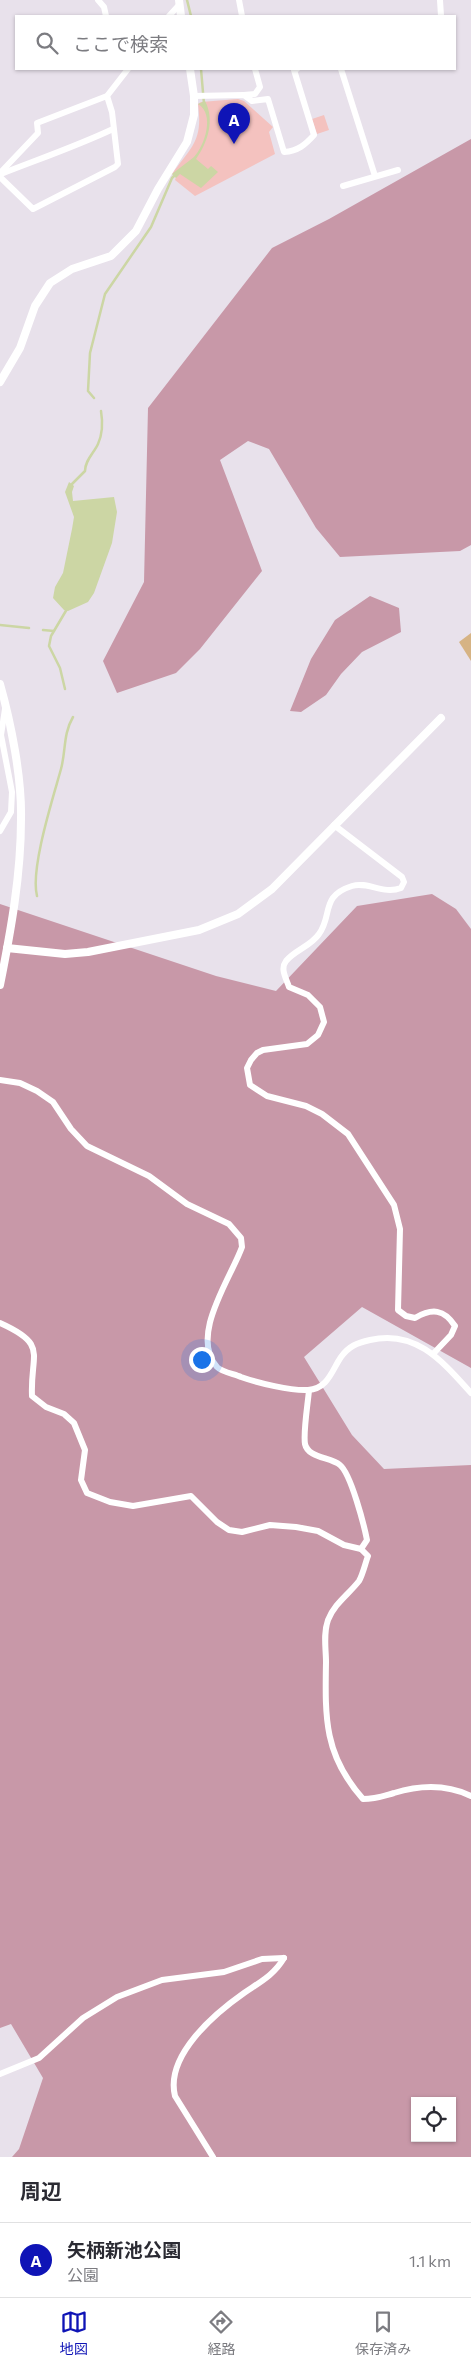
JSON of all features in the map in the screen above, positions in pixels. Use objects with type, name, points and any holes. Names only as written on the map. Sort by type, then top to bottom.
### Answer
[{"type":"street","points":[[98,0],[104,7],[106,15]]},
{"type":"street","points":[[239,0],[242,15]]},
{"type":"street","points":[[440,0],[441,15]]},
{"type":"street","points":[[170,15],[179,3]]},
{"type":"street","points":[[0,175],[38,133],[37,123],[107,96],[127,70]]},
{"type":"street","points":[[0,382],[20,348],[35,306],[50,283],[72,269],[111,256],[136,231],[158,189],[187,142],[200,96],[190,70]]},
{"type":"street","points":[[200,96],[255,94],[260,87],[256,70]]},
{"type":"street","points":[[244,95],[252,101],[268,100],[284,152],[293,151],[305,145],[314,135],[294,70]]},
{"type":"street","points":[[341,70],[375,176]]},
{"type":"street","points":[[0,175],[33,209],[115,168],[118,164],[114,129],[107,96]]},
{"type":"street","points":[[0,175],[42,157],[73,148],[114,129]]},
{"type":"street","points":[[343,186],[398,170]]},
{"type":"street","points":[[0,684],[6,706],[18,778],[21,818],[15,901],[0,984]]},
{"type":"street","points":[[0,832],[11,812],[12,792],[1,735],[6,706]]},
{"type":"street","points":[[7,948],[65,954],[88,952],[199,930],[238,914],[272,889],[441,718]]},
{"type":"street","points":[[334,825],[402,877],[404,882],[401,888],[392,892],[355,885],[343,890],[331,899],[320,932],[312,942],[286,961],[283,971],[289,987],[308,996],[320,1007],[324,1022],[318,1035],[307,1044],[263,1050],[251,1060],[247,1075],[250,1085],[257,1092],[306,1106],[322,1114],[348,1134],[394,1205],[400,1229],[398,1310],[406,1316],[415,1318],[425,1312],[436,1310],[450,1317],[455,1326],[451,1335],[433,1354]]},
{"type":"street","points":[[0,1080],[20,1083],[37,1091],[53,1102],[71,1128],[87,1146],[149,1176],[187,1204],[228,1224],[241,1238],[242,1247],[210,1322],[207,1339],[208,1354],[218,1368],[249,1380],[309,1390],[326,1383],[342,1356],[355,1343],[375,1338],[413,1340],[433,1354],[471,1393]]},
{"type":"street","points":[[0,1323],[20,1332],[34,1346],[36,1358],[32,1380],[32,1396],[46,1407],[64,1414],[74,1423],[84,1450],[81,1480],[87,1493],[110,1502],[133,1506],[192,1496],[217,1522],[229,1530],[242,1532],[270,1526],[296,1527],[318,1531],[344,1545],[362,1549],[368,1556],[360,1580],[335,1607],[328,1620],[325,1634],[325,1706],[327,1729],[332,1749],[354,1789],[363,1799],[376,1799],[422,1786],[442,1787],[471,1796]]},
{"type":"street","points":[[309,1390],[306,1444],[310,1452],[340,1465],[346,1474],[363,1522],[367,1540],[362,1549]]},
{"type":"street","points":[[0,2074],[39,2058],[83,2018],[117,1997],[162,1980],[224,1972],[262,1959],[284,1958],[278,1969],[207,2023],[179,2059],[176,2066],[172,2086],[175,2096],[213,2157]]},
{"type":"shaded area","points":[[238,99],[244,101],[273,127],[269,132],[275,154],[195,196],[175,180],[176,177],[172,174],[190,149],[197,135],[199,127],[198,104],[201,102]]},
{"type":"shaded area","points":[[205,101],[210,116],[209,131],[196,159],[208,169],[211,166],[218,172],[201,188],[180,174],[176,178],[172,174],[194,157],[202,145],[207,130],[207,122],[203,109],[198,104]]},
{"type":"shaded area","points":[[324,115],[329,130],[317,134],[312,119]]},
{"type":"shaded area","points":[[471,139],[471,545],[460,551],[340,557],[316,528],[269,449],[248,441],[220,460],[262,571],[200,649],[176,673],[117,693],[103,661],[144,582],[148,408],[272,248],[329,219]]},
{"type":"shaded area","points":[[69,482],[74,486],[72,492],[73,501],[114,497],[117,512],[112,543],[94,593],[88,602],[68,611],[64,610],[53,598],[55,587],[63,573],[74,517],[65,492]]},
{"type":"shaded area","points":[[370,596],[399,608],[401,632],[362,652],[341,674],[326,695],[301,712],[290,711],[311,659],[335,620]]},
{"type":"shaded area","points":[[471,633],[471,661],[459,642]]},
{"type":"shaded area","points":[[432,894],[456,909],[471,929],[471,1368],[362,1307],[304,1357],[352,1435],[384,1469],[471,1465],[471,2157],[12,2157],[19,2149],[43,2078],[11,2024],[0,2028],[0,904],[216,976],[276,991],[357,906]]},
{"type":"waterway","points":[[187,0],[191,15]]},
{"type":"waterway","points":[[201,70],[204,104]]},
{"type":"waterway","points":[[94,398],[88,391],[90,353],[105,294],[151,227],[172,178],[176,174]]},
{"type":"waterway","points":[[70,486],[85,471],[88,460],[98,444],[102,428],[101,411]]},
{"type":"waterway","points":[[65,689],[60,668],[49,646],[51,636],[67,609]]},
{"type":"waterway","points":[[0,625],[29,628]]},
{"type":"waterway","points":[[43,630],[54,631]]},
{"type":"waterway","points":[[37,896],[36,884],[39,852],[63,762],[66,736],[73,717]]},
{"type":"place","name":"矢柄新池公園","points":[[234,144]]}]
